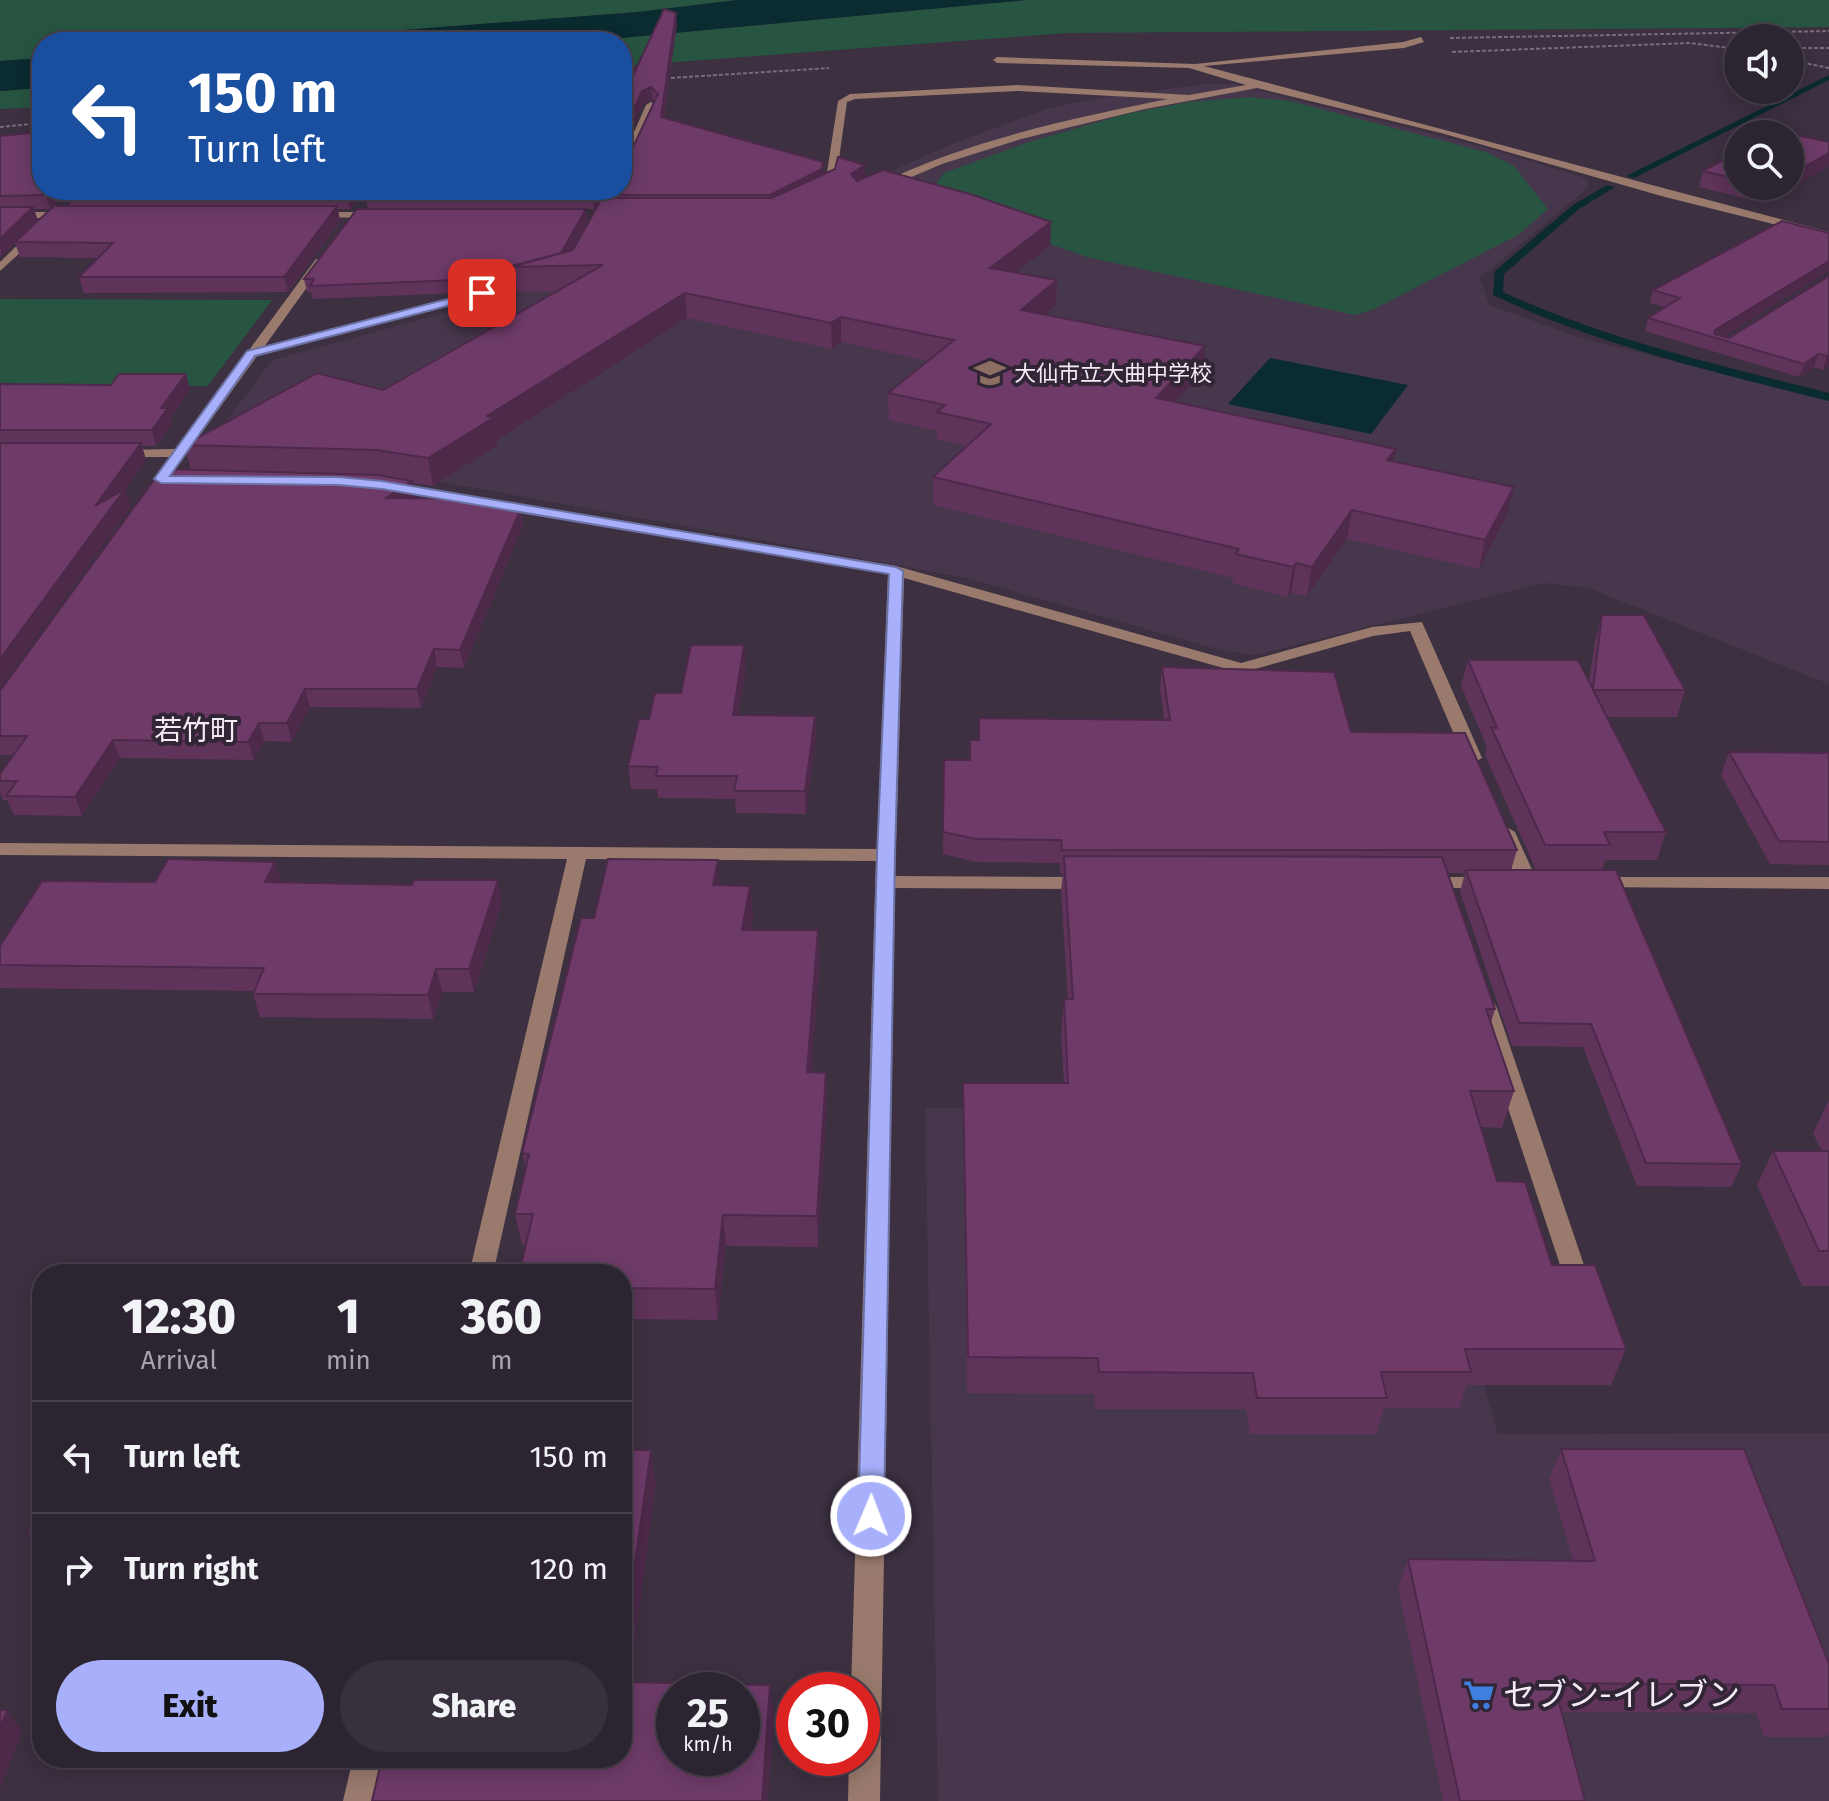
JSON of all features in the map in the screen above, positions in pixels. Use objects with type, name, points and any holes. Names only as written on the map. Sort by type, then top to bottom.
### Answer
[{"type":"street","points":[[997,60],[1190,65],[1404,45],[1421,40]]},
{"type":"street","points":[[1190,65],[1444,131],[1669,195],[1829,235]]},
{"type":"street","points":[[873,191],[914,170],[986,145],[1135,106],[1258,85]]},
{"type":"street","points":[[816,194],[830,187],[843,101],[853,96],[1018,88],[1187,97]]},
{"type":"street","points":[[632,148],[651,105]]},
{"type":"street","points":[[0,268],[70,200]]},
{"type":"street","points":[[345,228],[364,203]]},
{"type":"street","points":[[0,215],[86,215]]},
{"type":"street","points":[[291,215],[385,215]]},
{"type":"street","points":[[143,504],[168,479],[180,453],[326,253]]},
{"type":"street","points":[[251,354],[554,275]]},
{"type":"street","points":[[105,453],[180,453]]},
{"type":"street","points":[[368,484],[896,571],[1241,668],[1266,664],[1393,626],[1416,625],[1478,768]]},
{"type":"street","points":[[864,1801],[886,855],[896,571]]},
{"type":"street","points":[[1412,883],[1446,890],[1536,883],[1496,811]]},
{"type":"street","points":[[0,849],[886,855]]},
{"type":"street","points":[[483,1264],[578,853]]},
{"type":"street","points":[[886,882],[1109,883]]},
{"type":"street","points":[[1575,883],[1829,883]]},
{"type":"street","points":[[1479,987],[1574,1271]]},
{"type":"street","points":[[359,1801],[367,1768]]},
{"type":"path","points":[[1450,52],[1690,43],[1724,47]]},
{"type":"path","points":[[1804,48],[1829,48]]},
{"type":"path","points":[[1804,63],[1829,68]]},
{"type":"path","points":[[0,127],[32,124]]},
{"type":"shaded area","points":[[737,0],[1026,0],[632,37],[632,32],[378,32],[638,12]]},
{"type":"shaded area","points":[[32,59],[32,89],[0,91],[0,61]]},
{"type":"shaded area","name":"大仙市立大曲中学校","points":[[1205,84],[1233,84],[1484,147],[1588,179],[1588,188],[1480,278],[1489,305],[1578,337],[1829,401],[1829,684],[1588,588],[1543,583],[1255,655],[1224,651],[967,578],[394,473],[193,466],[272,360],[767,225],[955,143],[1046,109],[1098,98]]},
{"type":"shaded area","points":[[1270,358],[1408,385],[1371,434],[1228,404]]},
{"type":"shaded area","points":[[925,1108],[1332,1108],[1457,1291],[1498,1434],[1829,1433],[1829,1801],[938,1801]]},
{"type":"green space","points":[[0,0],[737,0],[638,12],[378,32],[32,32],[32,59],[0,61]]},
{"type":"green space","points":[[1026,0],[1829,0],[1829,27],[1724,24],[1724,28],[1067,33],[632,65],[632,37]]},
{"type":"green space","points":[[32,89],[32,107],[0,109],[0,91]]},
{"type":"green space","points":[[1250,97],[1290,101],[1486,152],[1513,165],[1548,209],[1518,235],[1374,309],[1355,315],[1087,257],[934,202],[931,191],[944,173],[1026,143],[1126,114],[1189,102]]},
{"type":"green space","points":[[0,299],[272,300],[208,386],[0,385]]},
{"type":"building","points":[[664,9],[676,13],[661,117],[823,162],[822,169],[770,195],[632,195],[632,149],[658,94],[651,87],[642,91],[632,114],[632,78]]},
{"type":"building","points":[[32,133],[32,195],[0,196],[0,136]]},
{"type":"building","points":[[1804,137],[1829,142],[1829,153],[1804,167]]},
{"type":"building","points":[[838,157],[865,165],[851,174],[857,181],[883,170],[970,194],[1051,222],[990,268],[1057,280],[1021,310],[1205,346],[1156,398],[1396,449],[1387,460],[1514,487],[1485,540],[1352,510],[1312,567],[1296,563],[1293,567],[1236,554],[1239,549],[933,477],[991,424],[937,412],[945,405],[888,393],[954,340],[841,317],[831,323],[685,293],[487,416],[493,418],[428,458],[376,450],[184,445],[317,373],[383,390],[603,265],[511,267],[573,250],[601,200],[772,198],[835,169]]},
{"type":"building","points":[[1724,160],[1724,176],[1703,171]]},
{"type":"building","points":[[54,206],[337,206],[284,277],[79,277],[113,243],[15,242]]},
{"type":"building","points":[[0,207],[33,207],[0,239]]},
{"type":"building","points":[[357,209],[586,209],[561,253],[458,280],[310,286],[314,279],[304,279]]},
{"type":"building","points":[[1782,221],[1829,233],[1829,261],[1715,330],[1714,334],[1729,338],[1829,276],[1829,355],[1818,354],[1804,364],[1648,318],[1680,298],[1653,290]]},
{"type":"building","points":[[119,374],[186,374],[161,408],[168,408],[152,430],[0,430],[0,384],[111,385]]},
{"type":"building","points":[[0,443],[141,443],[95,506],[125,489],[0,659]]},
{"type":"building","points":[[162,469],[378,475],[412,481],[386,498],[491,499],[488,507],[521,508],[460,650],[434,649],[417,689],[305,689],[287,723],[259,723],[248,742],[113,740],[75,797],[6,796],[17,781],[0,781],[0,774],[27,736],[0,736],[0,691]]},
{"type":"building","points":[[1602,615],[1644,615],[1685,690],[1593,690],[1666,832],[1604,832],[1610,845],[1545,845],[1491,727],[1497,728],[1468,660],[1578,660],[1593,689]]},
{"type":"building","points":[[691,645],[744,645],[733,715],[815,716],[805,791],[734,791],[737,776],[656,776],[658,767],[628,766],[639,719],[649,719],[655,693],[681,693]]},
{"type":"building","points":[[1162,667],[1334,672],[1351,732],[1465,733],[1517,850],[1062,850],[1061,840],[976,839],[943,832],[944,760],[970,760],[970,740],[979,740],[979,718],[1170,720]]},
{"type":"building","points":[[1729,752],[1829,753],[1829,842],[1779,841]]},
{"type":"building","points":[[1064,856],[1442,857],[1495,1009],[1486,1009],[1514,1091],[1470,1091],[1497,1181],[1525,1182],[1552,1265],[1595,1265],[1626,1349],[1465,1349],[1471,1372],[1381,1372],[1387,1398],[1257,1398],[1253,1373],[1099,1372],[1098,1358],[968,1357],[963,1083],[1068,1083],[1064,999],[1073,999]]},
{"type":"building","points":[[168,859],[275,862],[265,882],[412,885],[414,880],[498,880],[469,969],[436,969],[428,995],[253,994],[264,968],[0,965],[0,946],[42,881],[155,882]]},
{"type":"building","points":[[608,859],[718,860],[713,885],[750,886],[742,930],[818,930],[807,1072],[826,1073],[817,1216],[723,1215],[715,1289],[632,1288],[632,1264],[521,1264],[533,1214],[515,1214],[529,1154],[522,1153],[581,918],[594,918]]},
{"type":"building","points":[[1466,870],[1616,870],[1742,1164],[1646,1163],[1591,1024],[1519,1023]]},
{"type":"building","points":[[1773,1151],[1829,1151],[1829,1251],[1819,1251]]},
{"type":"building","points":[[1561,1449],[1744,1449],[1829,1664],[1829,1709],[1782,1709],[1774,1685],[1554,1683],[1585,1801],[1460,1801],[1408,1559],[1595,1561]]},
{"type":"building","points":[[632,1450],[651,1450],[632,1584]]},
{"type":"building","points":[[32,1524],[32,1545],[28,1533]]},
{"type":"building","points":[[632,1682],[656,1683],[656,1776],[760,1776],[760,1685],[770,1685],[762,1801],[372,1801],[380,1768],[632,1768]]},
{"type":"building","points":[[0,1710],[7,1710],[0,1728]]},
{"type":"waterway","points":[[1631,176],[1829,77]]},
{"type":"waterway","points":[[1610,187],[1576,207],[1499,273],[1497,293],[1618,341],[1829,397]]},
{"type":"place","name":"大仙市立大曲中学校","points":[[990,373]]},
{"type":"place","name":"セブン-イレブン","points":[[1479,1695]]},
{"type":"district","name":"若竹町","points":[[196,730]]},
{"type":"route","points":[[482,293],[251,354],[161,479],[339,481],[382,485],[896,571],[886,855],[871,1516]]}]
